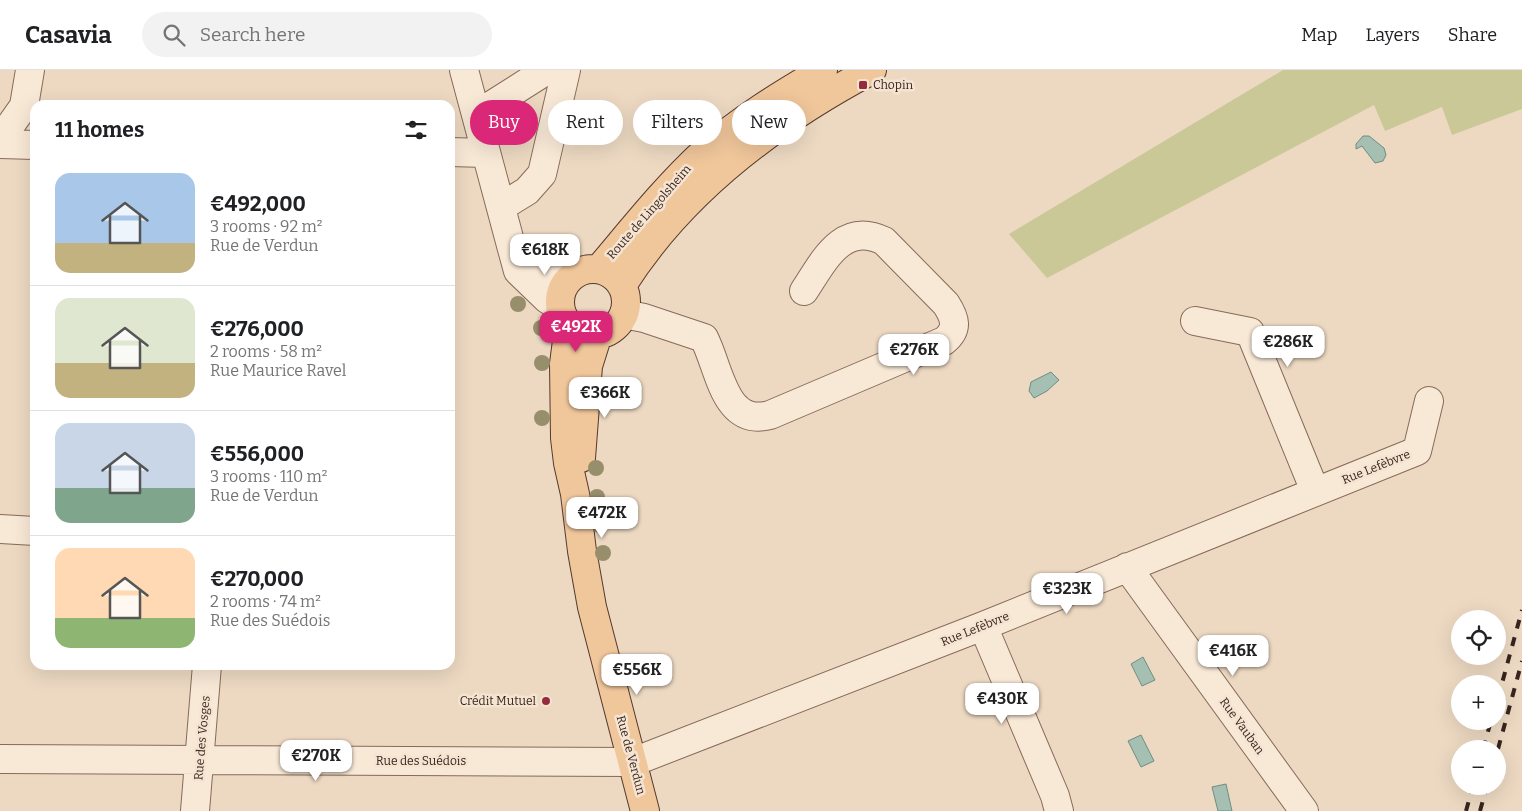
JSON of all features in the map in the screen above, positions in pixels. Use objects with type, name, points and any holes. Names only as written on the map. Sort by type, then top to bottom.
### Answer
[{"type":"main road","name":"Route de Lingolsheim","points":[[599,269],[673,181],[705,151],[759,110],[823,70]]},
{"type":"main road","name":"Route de Lingolsheim","points":[[622,284],[644,252],[672,218],[724,168],[770,132],[872,70]]},
{"type":"main road","points":[[588,268],[599,269],[609,272],[622,284],[626,296],[624,314],[614,328],[598,334],[578,331],[565,316],[563,287],[578,272],[588,268]]},
{"type":"main road","name":"Rue de Verdun","points":[[565,316],[565,438],[588,589],[645,811]]},
{"type":"main road","name":"Rue de Verdun","points":[[575,494],[580,468],[588,366],[598,334]]},
{"type":"street","points":[[0,140],[24,106],[30,70]]},
{"type":"street","points":[[464,70],[472,100]]},
{"type":"street","points":[[500,100],[547,70]]},
{"type":"street","points":[[501,207],[526,191],[542,174],[566,70]]},
{"type":"street","points":[[0,144],[30,145]]},
{"type":"street","points":[[484,145],[518,271],[565,316]]},
{"type":"street","points":[[455,152],[486,153]]},
{"type":"street","points":[[624,314],[644,318],[704,338],[736,410],[754,418],[770,415],[944,340],[951,335],[954,328],[952,314],[946,304],[884,241],[874,236],[851,237],[834,247],[804,291]]},
{"type":"street","points":[[512,249],[530,263],[569,279]]},
{"type":"street","points":[[1195,321],[1250,332],[1315,491]]},
{"type":"street","name":"Rue Lefèbvre","points":[[633,762],[983,626],[1417,451],[1429,401]]},
{"type":"street","points":[[0,529],[30,531]]},
{"type":"street","name":"Rue Vauban","points":[[1127,567],[1304,811]]},
{"type":"street","points":[[983,626],[1055,796],[1059,811]]},
{"type":"street","name":"Rue des Vosges","points":[[195,811],[208,670]]},
{"type":"street","name":"Rue des Suédois","points":[[0,759],[633,762]]},
{"type":"shaded area","points":[[1283,70],[1522,70],[1522,109],[1452,135],[1442,107],[1385,131],[1374,105],[1047,278],[1009,234]]},
{"type":"shaded area","points":[[1363,136],[1369,136],[1384,148],[1386,155],[1383,161],[1375,163],[1362,146],[1356,149],[1356,144]]},
{"type":"shaded area","points":[[1051,372],[1059,380],[1047,391],[1034,398],[1029,391],[1031,382]]},
{"type":"shaded area","points":[[1143,657],[1155,680],[1142,686],[1131,664]]},
{"type":"shaded area","points":[[1141,735],[1154,761],[1141,767],[1128,741]]},
{"type":"shaded area","points":[[1226,784],[1232,811],[1218,811],[1212,787]]},
{"type":"railway","points":[[1504,675],[1522,610]]},
{"type":"railway","points":[[1500,740],[1522,661]]},
{"type":"railway","points":[[1486,740],[1488,730]]},
{"type":"railway","points":[[1466,811],[1470,795]]},
{"type":"railway","points":[[1480,811],[1484,795]]},
{"type":"place","name":"Chopin","points":[[863,85]]},
{"type":"place","name":"Crédit Mutuel","points":[[546,701]]}]
